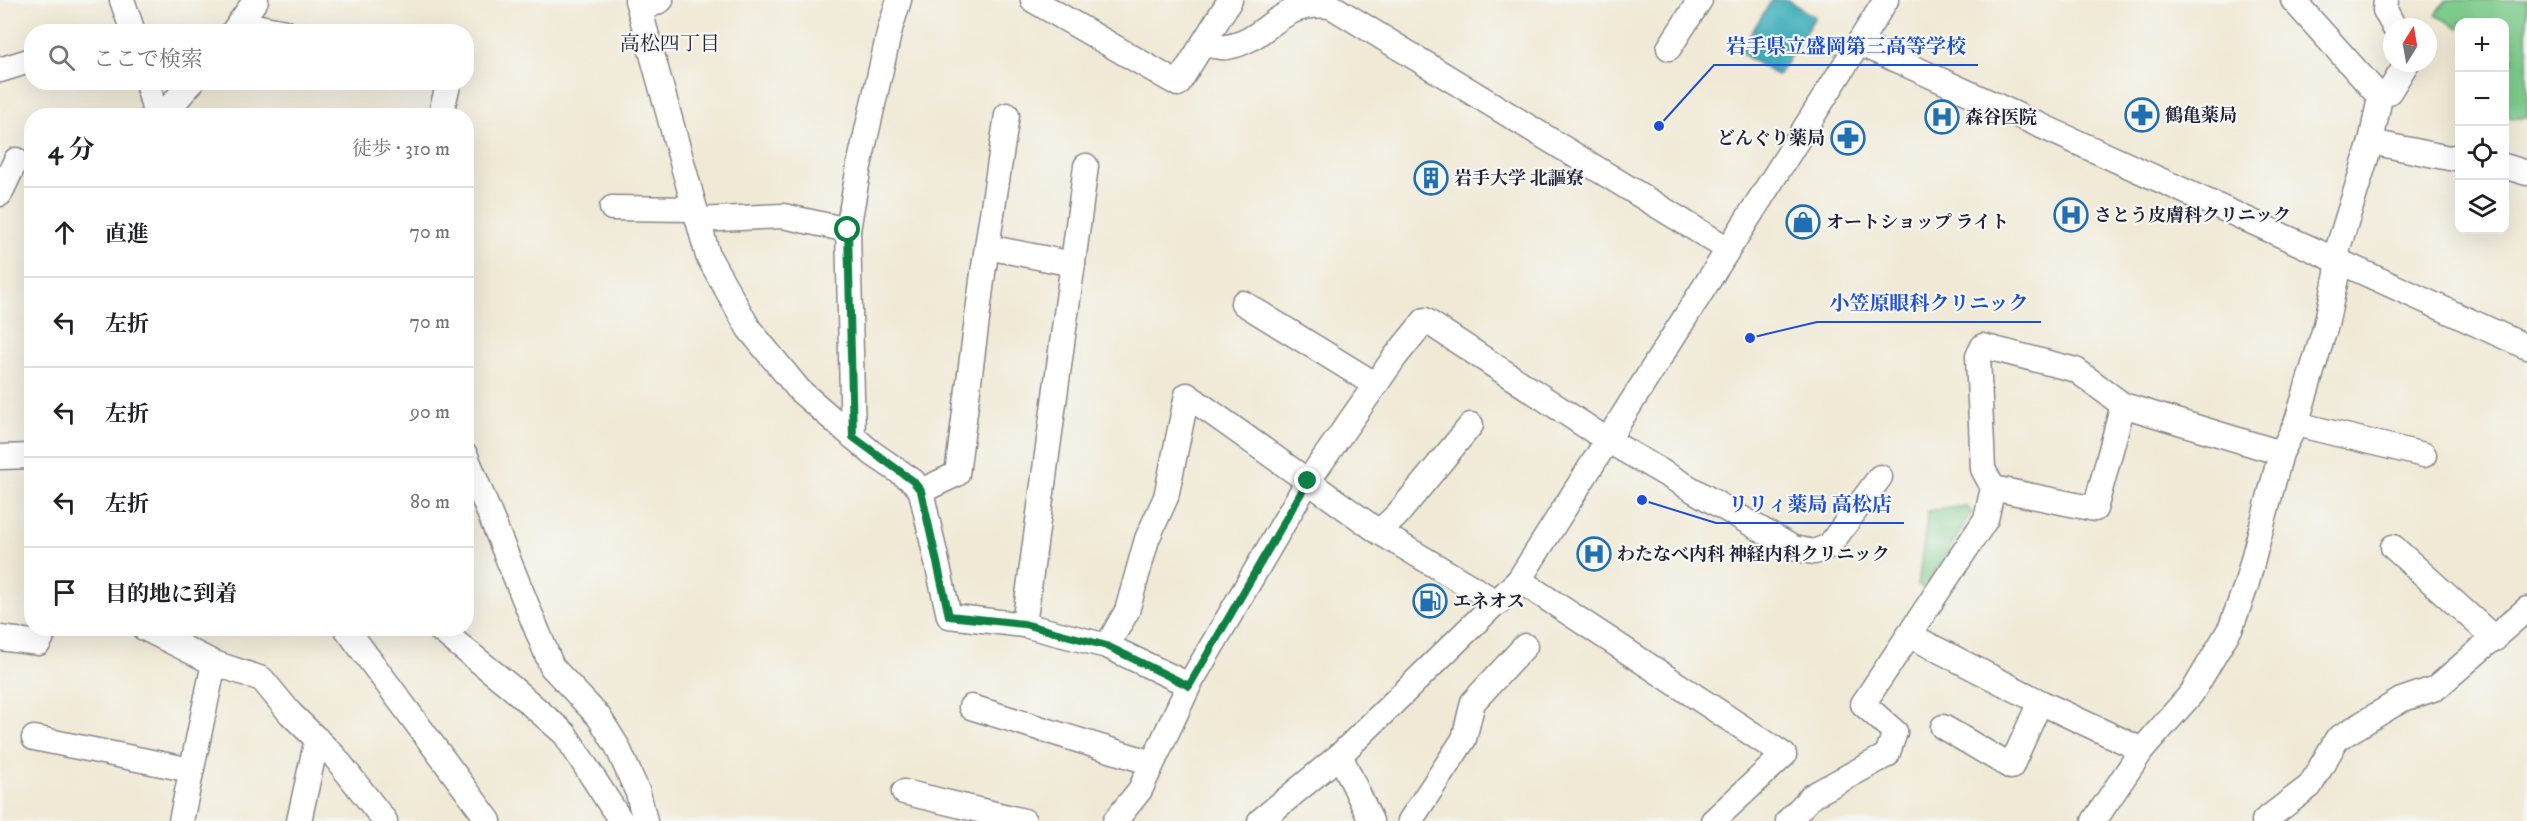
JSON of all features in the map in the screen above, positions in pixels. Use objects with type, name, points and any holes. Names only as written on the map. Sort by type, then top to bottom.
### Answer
[{"type":"street","points":[[122,0],[125,24]]},
{"type":"street","points":[[238,24],[256,0]]},
{"type":"street","points":[[853,437],[848,230],[859,166],[884,52],[899,0]]},
{"type":"street","points":[[1034,0],[1178,84],[1230,0]]},
{"type":"street","points":[[1669,48],[1700,0]]},
{"type":"street","points":[[1260,821],[1340,755],[1519,580],[1886,0]]},
{"type":"street","points":[[2293,0],[2380,97]]},
{"type":"street","points":[[2386,0],[2385,10],[2389,18]]},
{"type":"street","points":[[647,3],[696,214],[708,256],[749,329],[800,391],[853,437],[913,481],[921,491],[949,616],[1024,624],[1107,646],[1189,686]]},
{"type":"street","points":[[1204,44],[1226,47],[1244,41],[1296,7],[1316,3],[1331,6],[1728,249]]},
{"type":"street","points":[[1859,43],[2339,263],[2527,346]]},
{"type":"street","points":[[0,70],[24,62]]},
{"type":"street","points":[[2094,821],[2142,750],[2192,693],[2231,627],[2246,585],[2281,453],[2296,424],[2326,325],[2339,263],[2338,248],[2371,142],[2380,97],[2389,92],[2401,72]]},
{"type":"street","points":[[149,90],[154,108]]},
{"type":"street","points":[[169,108],[185,90]]},
{"type":"street","points":[[442,108],[447,90]]},
{"type":"street","points":[[921,491],[957,474],[1007,115]]},
{"type":"street","points":[[2371,142],[2449,158],[2455,157]]},
{"type":"street","points":[[0,194],[16,160]]},
{"type":"street","points":[[1024,624],[1086,166]]},
{"type":"street","points":[[2509,167],[2527,173]]},
{"type":"street","points":[[612,208],[696,214],[783,216],[848,230]]},
{"type":"street","points":[[987,247],[1073,264]]},
{"type":"street","points":[[1243,303],[1376,385]]},
{"type":"street","points":[[1114,821],[1140,790],[1189,686],[1308,481],[1425,320],[1607,440],[1793,548],[1814,552],[1829,546],[1880,477]]},
{"type":"street","points":[[1788,821],[1812,796],[1887,755],[1895,732],[1863,704],[1986,519],[1993,488],[1983,469],[1978,356],[1983,346],[2076,370],[2123,405],[2281,453]]},
{"type":"street","points":[[1107,646],[1127,611],[1147,539],[1166,497],[1187,395],[1379,532],[1498,603]]},
{"type":"street","points":[[1993,488],[2095,509],[2123,405]]},
{"type":"street","points":[[2296,424],[2424,455]]},
{"type":"street","points":[[1379,532],[1471,425]]},
{"type":"street","points":[[0,457],[24,456]]},
{"type":"street","points":[[474,476],[552,667],[599,717],[617,746],[638,793],[645,821]]},
{"type":"street","points":[[2393,547],[2495,639]]},
{"type":"street","points":[[1519,580],[1784,755],[1713,821]]},
{"type":"street","points":[[2264,821],[2310,786],[2337,739],[2401,700],[2436,688],[2527,609]]},
{"type":"street","points":[[1909,635],[2040,702],[2142,750]]},
{"type":"street","points":[[0,638],[39,644],[42,636]]},
{"type":"street","points":[[160,636],[214,663],[262,679],[290,713],[335,757],[385,821]]},
{"type":"street","points":[[352,636],[489,821]]},
{"type":"street","points":[[448,636],[565,735],[621,821]]},
{"type":"street","points":[[1410,821],[1464,739],[1473,702],[1525,646]]},
{"type":"street","points":[[181,821],[214,663]]},
{"type":"street","points":[[1943,727],[2011,767],[2040,702]]},
{"type":"street","points":[[971,706],[1152,763]]},
{"type":"street","points":[[34,738],[191,770]]},
{"type":"street","points":[[299,821],[317,739]]},
{"type":"street","points":[[1340,755],[1371,821]]},
{"type":"street","points":[[904,792],[1024,821]]},
{"type":"green space","points":[[2447,0],[2527,0],[2527,118],[2509,116],[2509,68],[2513,59],[2509,56],[2509,18],[2455,18],[2455,26],[2436,15]]},
{"type":"green space","points":[[1966,506],[1972,512],[1925,589],[1918,585],[1928,511]]},
{"type":"water","points":[[1772,0],[1787,0],[1815,17],[1778,76],[1739,52]]},
{"type":"place","name":"鶴亀薬局","points":[[2142,115]]},
{"type":"place","name":"森谷医院","points":[[1942,117]]},
{"type":"place","name":"岩手県立盛岡第三高等学校","points":[[1659,126]]},
{"type":"place","name":"どんぐり薬局","points":[[1848,138]]},
{"type":"place","name":"岩手大学 北謳寮","points":[[1431,178]]},
{"type":"place","name":"さとう皮膚科クリニック","points":[[2071,215]]},
{"type":"place","name":"オートショップ ライト","points":[[1803,222]]},
{"type":"place","name":"小笠原眼科クリニック","points":[[1750,338]]},
{"type":"place","name":"リリィ薬局 高松店","points":[[1642,500]]},
{"type":"place","name":"わたなべ内科 神経内科クリニック","points":[[1594,554]]},
{"type":"place","name":"エネオス","points":[[1430,601]]},
{"type":"district","name":"高松四丁目","points":[[670,43]]},
{"type":"route","points":[[848,230],[853,437],[913,481],[921,491],[949,616],[1024,624],[1107,646],[1189,686],[1308,481]]}]
